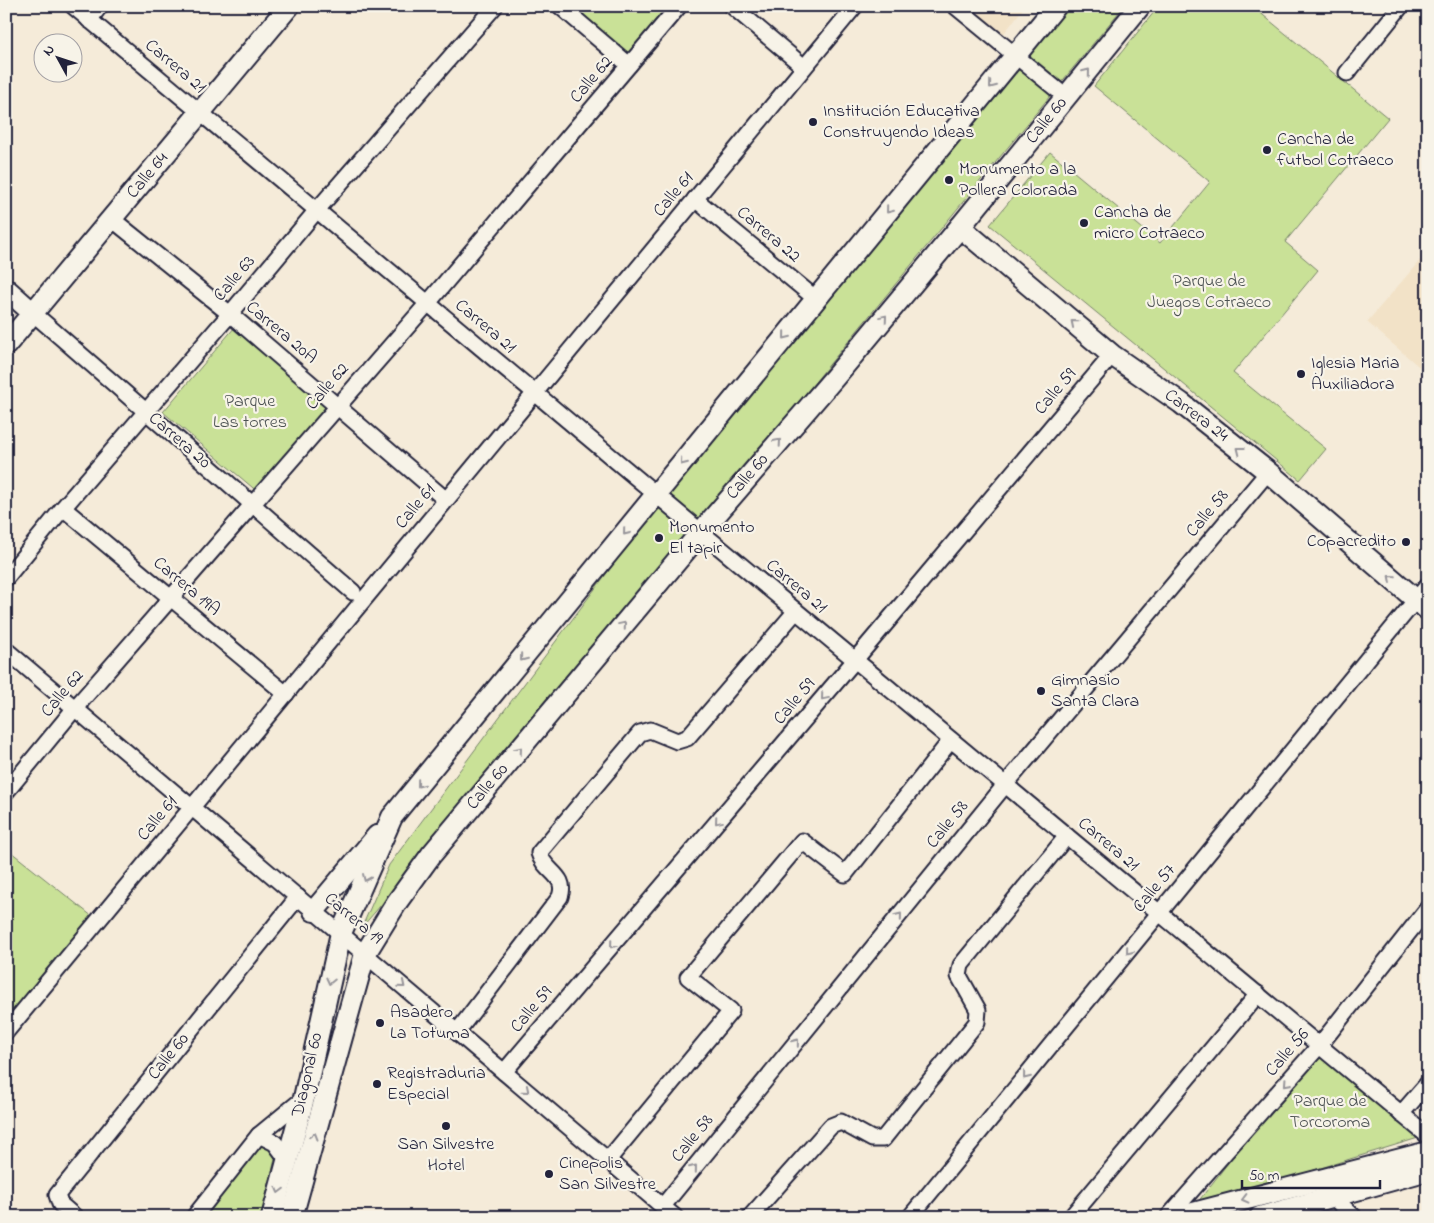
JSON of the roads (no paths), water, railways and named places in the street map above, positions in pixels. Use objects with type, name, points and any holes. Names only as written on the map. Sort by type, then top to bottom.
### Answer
[{"type":"street","name":"Carrera 21","points":[[73,6],[701,532],[1428,1136]]},
{"type":"street","points":[[89,20],[100,6]]},
{"type":"street","name":"Calle 64","points":[[6,345],[289,6]]},
{"type":"street","name":"Calle 63","points":[[6,578],[63,508],[317,210],[495,6]]},
{"type":"street","points":[[560,6],[629,65]]},
{"type":"street","name":"Calle 62","points":[[6,792],[75,708],[337,405],[428,303],[678,6]]},
{"type":"street","points":[[732,6],[804,67]]},
{"type":"street","name":"Calle 61","points":[[8,1025],[286,694],[854,6]]},
{"type":"street","points":[[955,6],[1066,97]]},
{"type":"street","points":[[314,911],[1056,6]]},
{"type":"street","name":"Calle 60","points":[[365,954],[397,902],[432,855],[701,532],[835,377],[1140,6]]},
{"type":"street","points":[[1347,73],[1401,6]]},
{"type":"street","name":"Carrera 22","points":[[695,199],[816,299]]},
{"type":"street","name":"Carrera 20A","points":[[112,219],[230,314],[446,500]]},
{"type":"street","name":"Carrera 24","points":[[960,227],[1112,355],[1181,403],[1424,598]]},
{"type":"street","name":"Carrera 20","points":[[6,289],[353,592]]},
{"type":"street","name":"Calle 59","points":[[504,1072],[1112,355]]},
{"type":"street","name":"Calle 58","points":[[663,1206],[1005,785],[1268,472]]},
{"type":"street","name":"Carrera 19A","points":[[63,508],[286,694]]},
{"type":"street","name":"Calle 57","points":[[910,1217],[1160,913],[1424,598]]},
{"type":"street","points":[[457,1032],[560,897],[563,888],[561,882],[541,860],[539,853],[640,732],[650,730],[677,741],[687,738],[796,611]]},
{"type":"street","name":"Carrera 19","points":[[6,650],[675,1217]]},
{"type":"street","points":[[608,1160],[731,1011],[688,977],[802,841],[845,874],[951,740]]},
{"type":"street","points":[[341,933],[392,817]]},
{"type":"street","points":[[750,1217],[831,1126],[841,1122],[872,1139],[883,1139],[977,1022],[978,1010],[959,976],[961,965],[1067,836]]},
{"type":"street","name":"Calle 60","points":[[75,1217],[60,1204],[57,1195],[298,897]]},
{"type":"street","name":"Calle 56","points":[[1168,1217],[1320,1046],[1428,908]]},
{"type":"street","name":"Diagonal 60","points":[[272,1217],[304,1098],[341,933]]},
{"type":"street","name":"Diagonal 60","points":[[292,1217],[365,954]]},
{"type":"street","points":[[1071,1217],[1258,994]]},
{"type":"street","points":[[1401,1114],[1428,1083]]},
{"type":"street","points":[[194,1217],[259,1136],[304,1098]]},
{"type":"street","points":[[259,1136],[275,1143],[287,1159]]},
{"type":"street","points":[[1178,1217],[1428,1152]]},
{"type":"street","points":[[1260,1217],[1428,1170]]},
{"type":"street","points":[[1333,1197],[1354,1217]]},
{"type":"place","name":"Institución Educativa Construyendo Ideas","points":[[813,122]]},
{"type":"place","name":"Cancha de futbol Cotraeco","points":[[1267,150]]},
{"type":"place","name":"Monumento a la Pollera Colorada","points":[[949,180]]},
{"type":"place","name":"Cancha de micro Cotraeco","points":[[1084,223]]},
{"type":"place","name":"Iglesia Maria Auxiliadora","points":[[1301,374]]},
{"type":"place","name":"Monumento El tapir","points":[[659,538]]},
{"type":"place","name":"Copacredito","points":[[1406,542]]},
{"type":"place","name":"Gimnasio Santa Clara","points":[[1041,691]]},
{"type":"place","name":"Asadero La Totuma","points":[[380,1023]]},
{"type":"place","name":"Registraduria Especial","points":[[377,1084]]},
{"type":"place","name":"San Silvestre Hotel","points":[[446,1126]]},
{"type":"place","name":"Cinepolis San Silvestre","points":[[549,1174]]},
{"type":"park label","name":"Parque de Juegos Cotraeco","points":[[1209,292]]},
{"type":"park label","name":"Parque Las torres","points":[[250,412]]},
{"type":"park label","name":"Parque de Torcoroma","points":[[1330,1112]]}]
